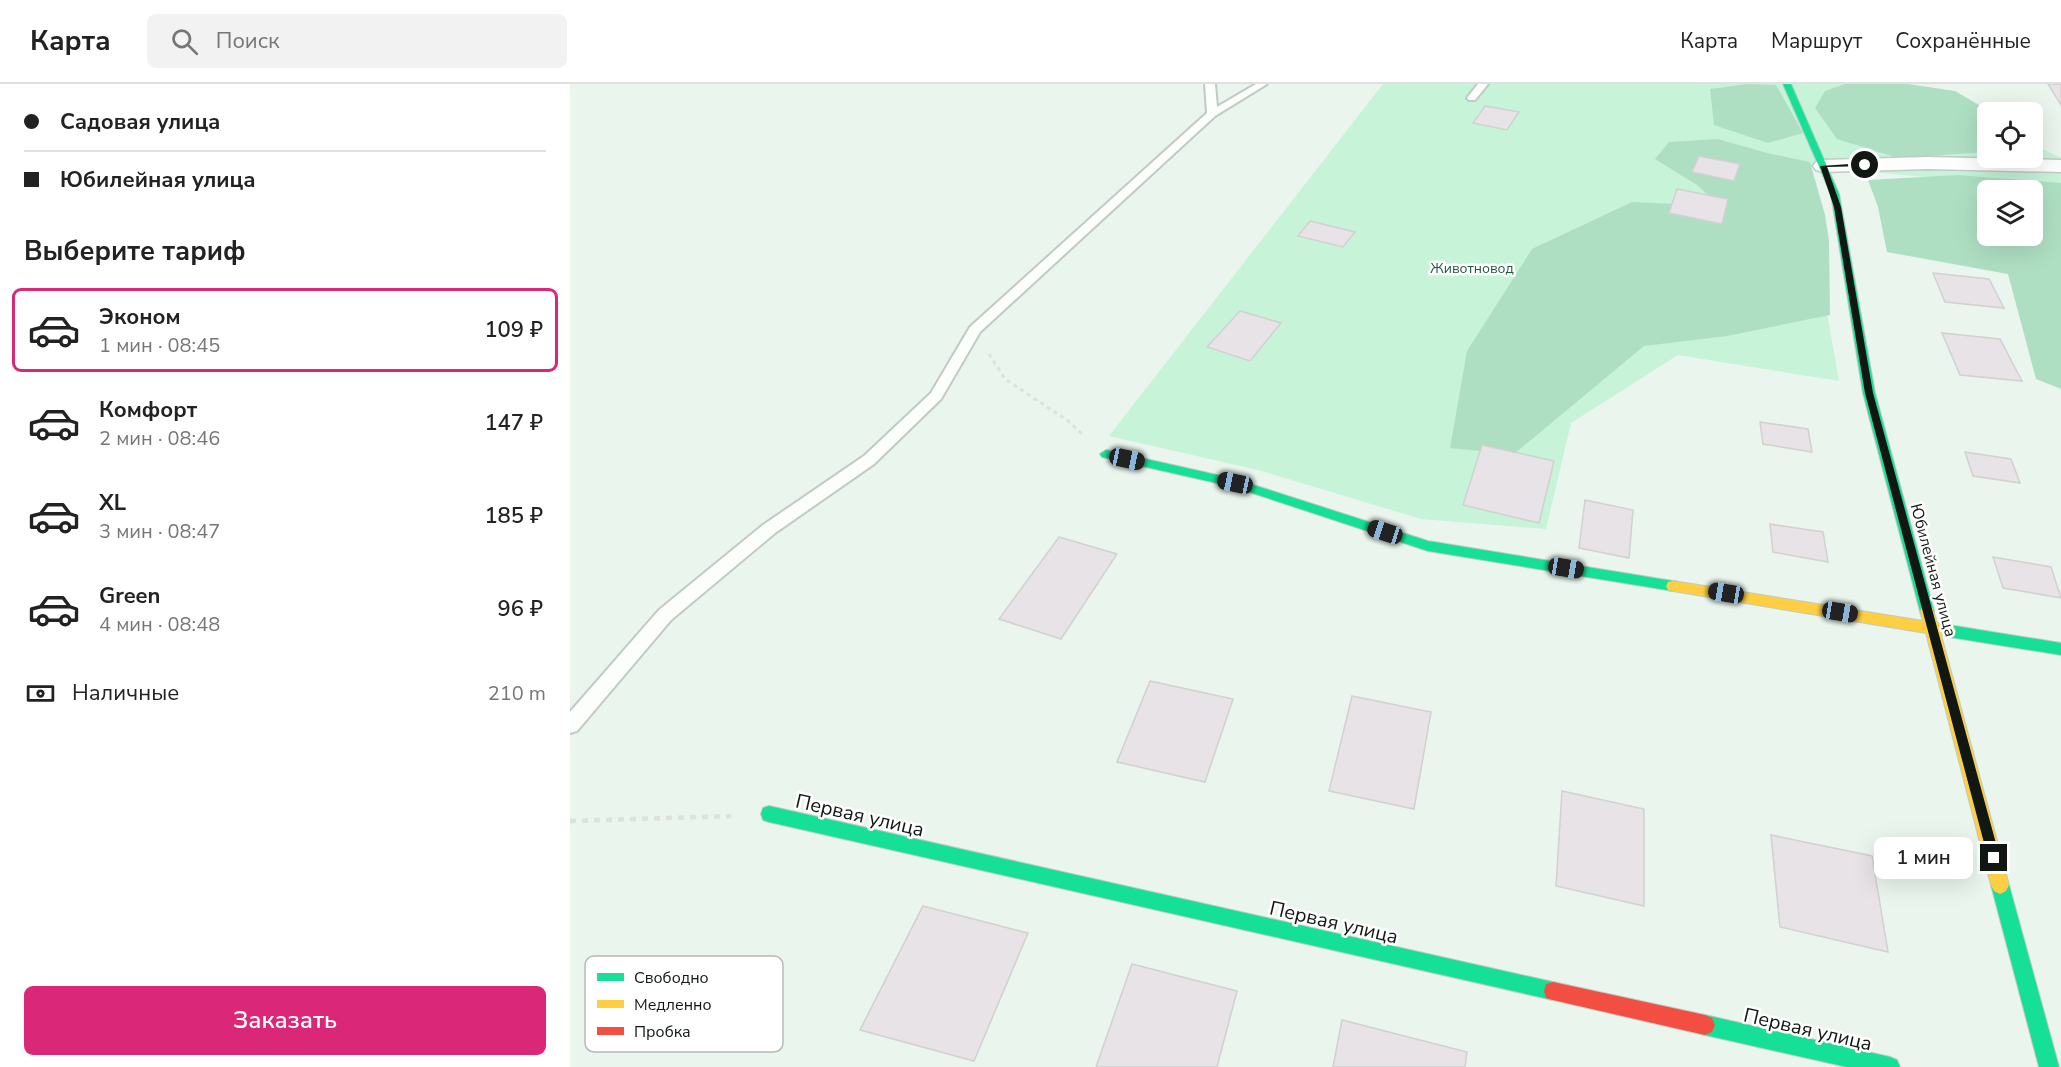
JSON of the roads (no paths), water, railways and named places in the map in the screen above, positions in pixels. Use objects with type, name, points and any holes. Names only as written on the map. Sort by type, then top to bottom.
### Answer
[{"type":"street","name":"Юбилейная улица","points":[[1787,84],[1835,194],[1869,393],[2049,1067]]},
{"type":"street","points":[[1823,166],[1939,163],[2061,166]]},
{"type":"street","points":[[1106,454],[1235,483],[1428,546],[2061,649]]},
{"type":"street","name":"Первая улица","points":[[769,814],[1890,1067]]},
{"type":"lane","points":[[1209,84],[1212,87],[1212,114]]},
{"type":"lane","points":[[570,725],[665,615],[769,529],[869,460],[936,396],[975,330],[1212,114],[1262,84]]},
{"type":"lane","points":[[1472,98],[1483,84]]},
{"type":"park label","name":"Животновод","points":[[1472,268]]}]
